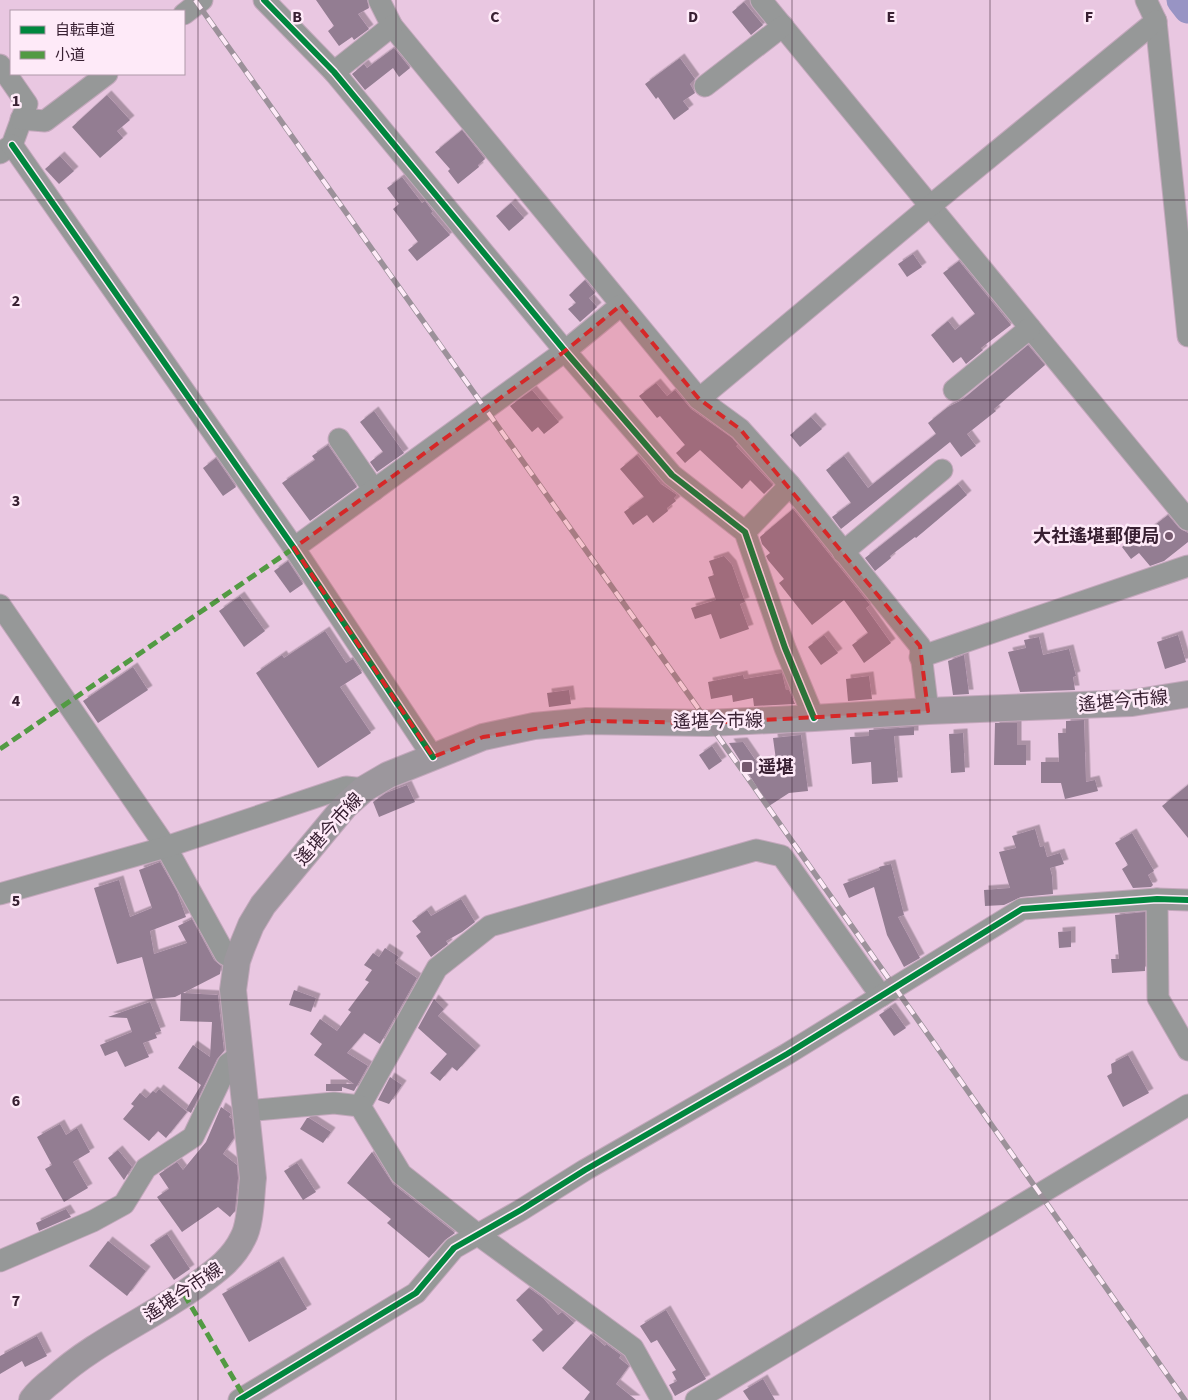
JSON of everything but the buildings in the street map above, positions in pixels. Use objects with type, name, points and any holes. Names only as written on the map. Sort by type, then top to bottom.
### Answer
[{"type":"main road","name":"遙堪今市線","points":[[32,1400],[67,1367],[101,1344],[184,1294],[214,1273],[231,1257],[244,1237],[250,1209],[253,1178],[232,990],[237,961],[251,925],[263,905],[345,806],[364,789],[388,775],[483,737],[534,726],[587,721],[708,722],[1132,703],[1188,694]]},
{"type":"street","points":[[185,13],[202,0]]},
{"type":"street","points":[[264,0],[334,72],[565,351],[672,475],[745,532],[785,648],[814,718]]},
{"type":"street","points":[[379,0],[392,26],[699,399],[740,429],[790,485],[920,646],[928,711]]},
{"type":"street","points":[[762,0],[1188,520]]},
{"type":"street","points":[[1146,0],[1156,21],[1188,328]]},
{"type":"street","points":[[699,399],[1156,21]]},
{"type":"street","points":[[334,72],[392,26]]},
{"type":"street","points":[[705,86],[783,26]]},
{"type":"street","points":[[0,65],[27,104],[6,149],[294,548],[433,757]]},
{"type":"street","points":[[21,119],[45,121],[106,75]]},
{"type":"street","points":[[294,548],[565,351],[621,305]]},
{"type":"street","points":[[954,390],[1030,328]]},
{"type":"street","points":[[339,439],[374,490]]},
{"type":"street","points":[[843,552],[942,470]]},
{"type":"street","points":[[745,532],[790,485]]},
{"type":"street","points":[[920,658],[1188,566]]},
{"type":"street","points":[[0,605],[166,847],[225,954],[237,961]]},
{"type":"street","points":[[0,894],[166,847],[346,786],[364,789]]},
{"type":"street","points":[[360,1106],[436,968],[490,926],[756,850],[782,856],[881,996]]},
{"type":"street","points":[[239,1400],[416,1293],[454,1248],[787,1054],[1022,909],[1157,899],[1188,900]]},
{"type":"street","points":[[1157,899],[1158,998],[1188,1050]]},
{"type":"street","points":[[0,1261],[92,1221],[124,1204],[146,1168],[193,1137],[228,1064],[239,1056]]},
{"type":"street","points":[[246,1111],[334,1102],[360,1106]]},
{"type":"street","points":[[696,1400],[723,1393],[1188,1105]]},
{"type":"street","points":[[360,1106],[401,1174],[477,1234],[633,1348],[662,1400]]},
{"type":"highlighted area","points":[[621,305],[699,399],[740,429],[920,646],[928,711],[708,723],[587,721],[483,737],[433,757],[294,548],[565,351]]},
{"type":"waterway","points":[[1181,0],[1188,9]]},
{"type":"railway","points":[[195,0],[742,770],[1185,1400]]},
{"type":"marked path","points":[[0,749],[294,548]]},
{"type":"marked path","points":[[184,1294],[246,1400]]},
{"type":"cycle path","points":[[264,0],[334,72],[565,351],[672,475],[745,532],[785,648],[814,718]]},
{"type":"cycle path","points":[[12,145],[294,548],[433,757]]},
{"type":"cycle path","points":[[239,1400],[416,1293],[454,1248],[787,1054],[1022,909],[1157,899],[1188,900]]},
{"type":"place","name":"大社遙堪郵便局","points":[[1169,536]]},
{"type":"place","name":"遥堪","points":[[747,767]]}]
